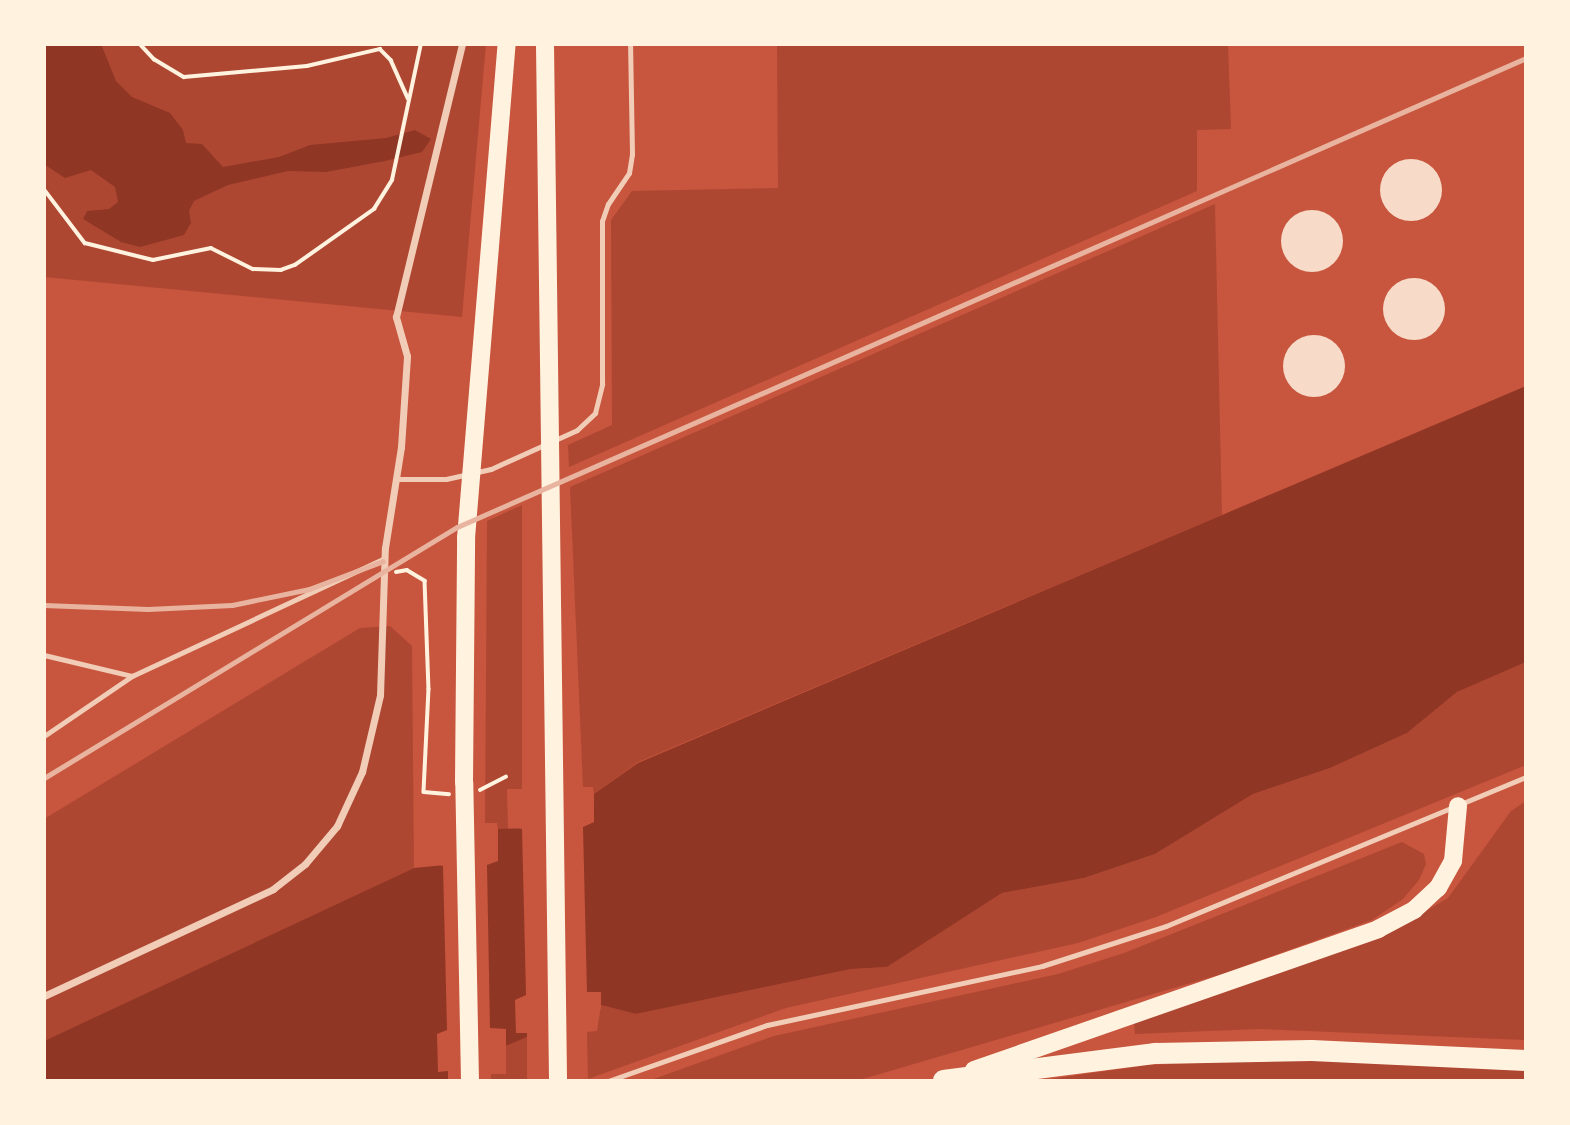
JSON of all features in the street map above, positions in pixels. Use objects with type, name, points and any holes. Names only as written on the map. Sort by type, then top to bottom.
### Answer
[{"type":"highway","points":[[941,1081],[1155,1053],[1311,1050],[1526,1060]]},
{"type":"main road","points":[[470,1081],[464,621],[476,405],[507,44]]},
{"type":"main road","points":[[545,44],[558,1081]]},
{"type":"main road","points":[[941,1081],[1390,923],[1438,888],[1454,861],[1458,806]]},
{"type":"street","points":[[44,996],[273,889],[306,864],[337,826],[362,772],[380,695],[384,558],[396,480],[408,356],[396,317],[462,44]]},
{"type":"lane","points":[[396,480],[446,479],[491,469],[577,430],[595,413],[602,384],[602,221],[608,204],[629,173],[632,155],[630,44]]},
{"type":"lane","points":[[44,736],[132,676],[384,558]]},
{"type":"lane","points":[[44,655],[132,676]]},
{"type":"lane","points":[[608,1081],[767,1026],[1067,958],[1166,926],[1526,776]]},
{"type":"path","points":[[140,44],[153,60],[184,77],[307,66],[380,48]]},
{"type":"path","points":[[377,44],[402,81],[408,107]]},
{"type":"path","points":[[44,189],[85,243],[153,260],[211,248],[253,269],[281,270],[304,260],[374,209],[394,169],[421,44]]},
{"type":"path","points":[[384,575],[407,570],[425,581],[429,689],[424,792],[459,794]]},
{"type":"path","points":[[471,794],[506,777]]},
{"type":"shaded area","points":[[44,44],[486,44],[462,317],[44,277]]},
{"type":"shaded area","points":[[44,44],[101,44],[116,81],[132,97],[170,113],[183,130],[186,143],[202,144],[223,167],[279,157],[310,145],[386,138],[415,130],[431,139],[422,152],[385,161],[326,172],[288,171],[228,185],[194,201],[189,211],[191,223],[184,235],[140,247],[121,242],[83,219],[87,211],[109,209],[118,202],[115,187],[91,170],[65,178],[44,164]]},
{"type":"shaded area","points":[[777,44],[1228,44],[1231,129],[1197,130],[1197,191],[569,467],[568,445],[612,425],[611,220],[632,191],[778,188]]},
{"type":"shaded area","points":[[1215,204],[1222,515],[638,762],[594,794],[593,787],[583,787],[570,487]]},
{"type":"shaded area","points":[[1526,386],[1526,662],[1457,692],[1407,733],[1330,768],[1253,794],[1155,854],[1084,878],[1002,893],[887,967],[851,969],[636,1014],[601,1005],[506,1046],[461,1081],[44,1081],[44,1041],[414,868],[498,860],[498,829],[583,826],[594,822],[594,794],[638,763]]},
{"type":"shaded area","points":[[522,505],[522,789],[507,789],[508,829],[498,829],[497,823],[485,823],[487,521]]},
{"type":"shaded area","points":[[390,626],[412,646],[414,868],[44,1041],[44,819],[360,628]]},
{"type":"shaded area","points":[[1526,662],[1526,765],[1156,917],[1078,943],[786,1008],[588,1079],[587,1032],[597,1031],[601,1005],[636,1014],[851,969],[887,967],[1002,893],[1084,878],[1155,854],[1253,794],[1330,768],[1407,733],[1457,692]]},
{"type":"shaded area","points":[[1526,801],[1526,1040],[1259,1029],[1135,1034],[1134,1023],[1390,932],[1448,898],[1511,811]]},
{"type":"shaded area","points":[[1402,842],[1424,854],[1426,864],[1419,880],[1403,899],[1372,920],[1225,973],[856,1081],[648,1081],[774,1036],[1058,974],[1124,953]]},
{"type":"shaded area","points":[[527,1037],[527,1081],[491,1081],[491,1074],[506,1074],[506,1046]]},
{"type":"shaded area","points":[[1297,1059],[1526,1071],[1526,1081],[1037,1081],[1148,1065]]},
{"type":"pier","points":[[594,790],[594,822],[583,827],[587,992],[601,992],[601,1009],[527,1041],[527,1033],[516,1033],[515,1000],[526,995],[522,829],[508,825],[591,820]]},
{"type":"pier","points":[[497,825],[498,861],[487,865],[490,1028],[506,1029],[506,1051],[467,1081],[448,1081],[448,1071],[438,1072],[437,1034],[447,1030],[443,866],[430,862],[494,858]]},
{"type":"building","points":[[1405,159],[1417,159],[1433,168],[1440,178],[1440,202],[1433,212],[1417,221],[1405,221],[1394,216],[1385,207],[1380,196],[1380,184],[1385,173],[1394,164]]},
{"type":"building","points":[[1306,210],[1318,210],[1334,219],[1341,229],[1341,253],[1334,263],[1318,272],[1306,272],[1295,267],[1286,258],[1281,247],[1281,235],[1286,224],[1295,215]]},
{"type":"building","points":[[1408,278],[1420,278],[1436,287],[1443,297],[1443,321],[1436,331],[1420,340],[1408,340],[1397,335],[1388,326],[1383,315],[1383,303],[1388,292],[1397,283]]},
{"type":"building","points":[[1308,335],[1320,335],[1336,344],[1343,354],[1343,378],[1336,388],[1320,397],[1308,397],[1297,392],[1288,383],[1283,372],[1283,360],[1288,349],[1297,340]]},
{"type":"railway","points":[[44,778],[457,527],[1526,58]]},
{"type":"railway","points":[[44,605],[148,609],[232,605],[309,589],[383,561]]}]
